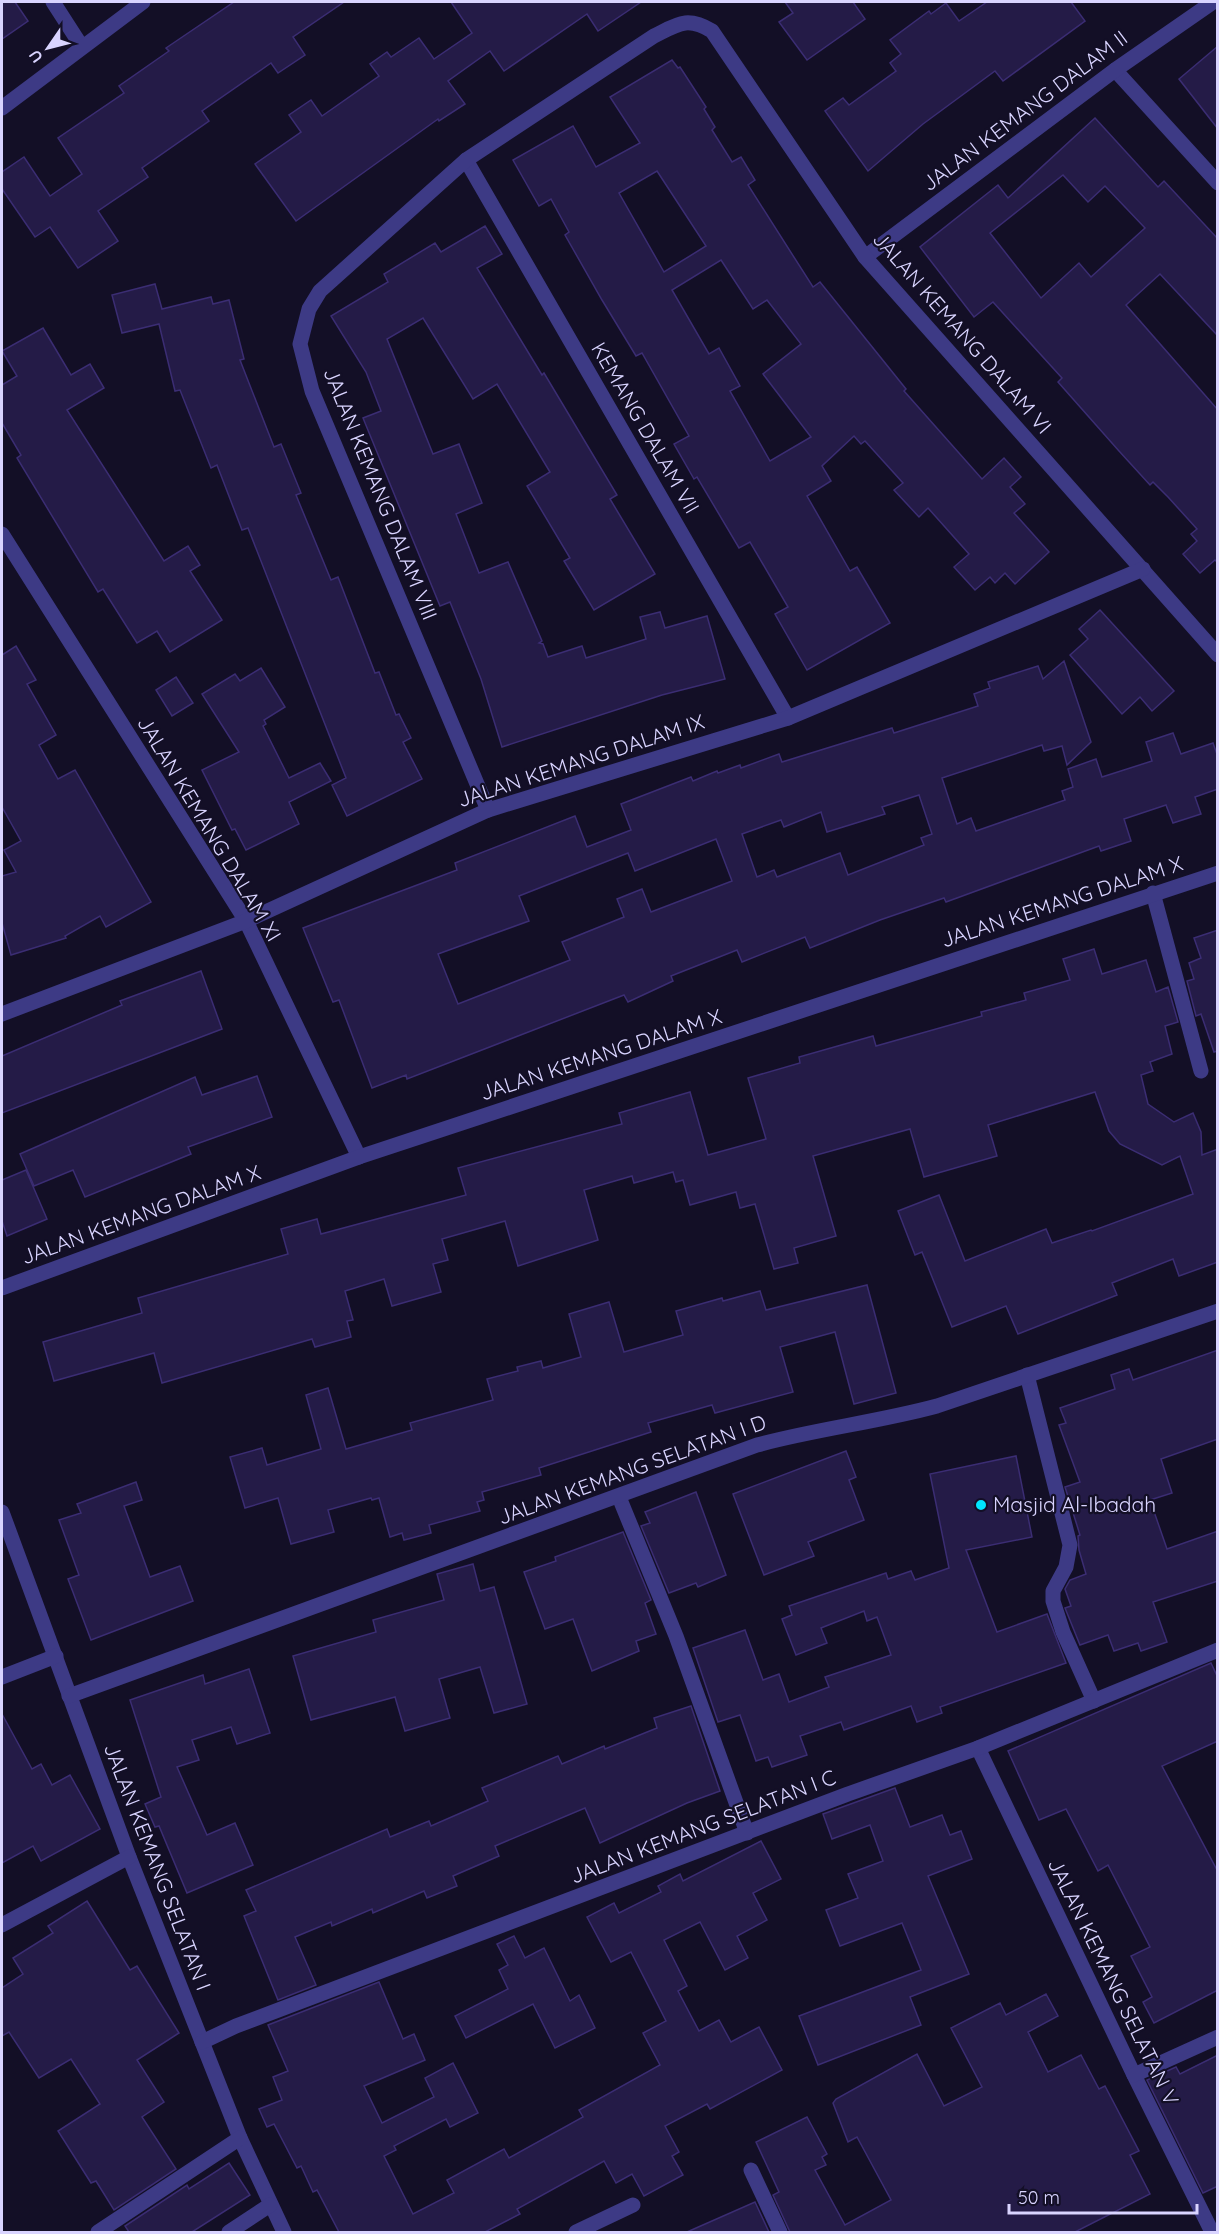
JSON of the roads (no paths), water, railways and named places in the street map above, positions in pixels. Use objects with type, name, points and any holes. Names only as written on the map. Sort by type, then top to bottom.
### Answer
[{"type":"street","points":[[53,2],[82,47]]},
{"type":"street","points":[[2,108],[143,2]]},
{"type":"street","name":"JALAN KEMANG DALAM II","points":[[865,257],[1115,70],[1213,2]]},
{"type":"street","name":"JALAN KEMANG DALAM VIII","points":[[488,810],[312,391],[300,345],[309,309],[320,291],[466,160],[654,36],[680,23],[697,22]]},
{"type":"street","name":"JALAN KEMANG DALAM VI","points":[[697,22],[712,31],[865,257],[1218,655]]},
{"type":"street","points":[[1115,70],[1218,183]]},
{"type":"street","name":"KEMANG DALAM VII","points":[[466,160],[788,718]]},
{"type":"street","name":"JALAN KEMANG DALAM XI","points":[[2,534],[246,921],[359,1157]]},
{"type":"street","name":"JALAN KEMANG DALAM IX","points":[[2,1014],[246,921],[488,810],[788,718],[1143,569]]},
{"type":"street","name":"JALAN KEMANG DALAM X","points":[[2,1288],[359,1157],[1218,873]]},
{"type":"street","points":[[1153,893],[1201,1071]]},
{"type":"street","name":"JALAN KEMANG SELATAN I D","points":[[69,1696],[757,1445],[792,1436],[900,1416],[1218,1311]]},
{"type":"street","points":[[1027,1375],[1070,1545],[1066,1568],[1053,1591],[1053,1601],[1063,1632],[1094,1701]]},
{"type":"street","points":[[619,1497],[676,1636],[747,1833]]},
{"type":"street","name":"JALAN KEMANG SELATAN I","points":[[3,1522],[56,1656],[129,1857],[202,2042],[240,2138],[284,2232]]},
{"type":"street","name":"JALAN KEMANG SELATAN I C","points":[[202,2042],[236,2026],[978,1748],[1218,1650]]},
{"type":"street","points":[[2,1677],[56,1656]]},
{"type":"street","name":"JALAN KEMANG SELATAN V","points":[[978,1748],[1134,2075],[1212,2232]]},
{"type":"street","points":[[2,1925],[129,1857]]},
{"type":"street","points":[[1134,2075],[1218,2037]]},
{"type":"street","points":[[98,2232],[240,2138]]},
{"type":"street","points":[[751,2170],[780,2232]]},
{"type":"street","points":[[229,2232],[270,2205]]},
{"type":"street","points":[[576,2232],[633,2205]]},
{"type":"place","name":"Masjid Al-Ibadah","points":[[981,1505]]}]
